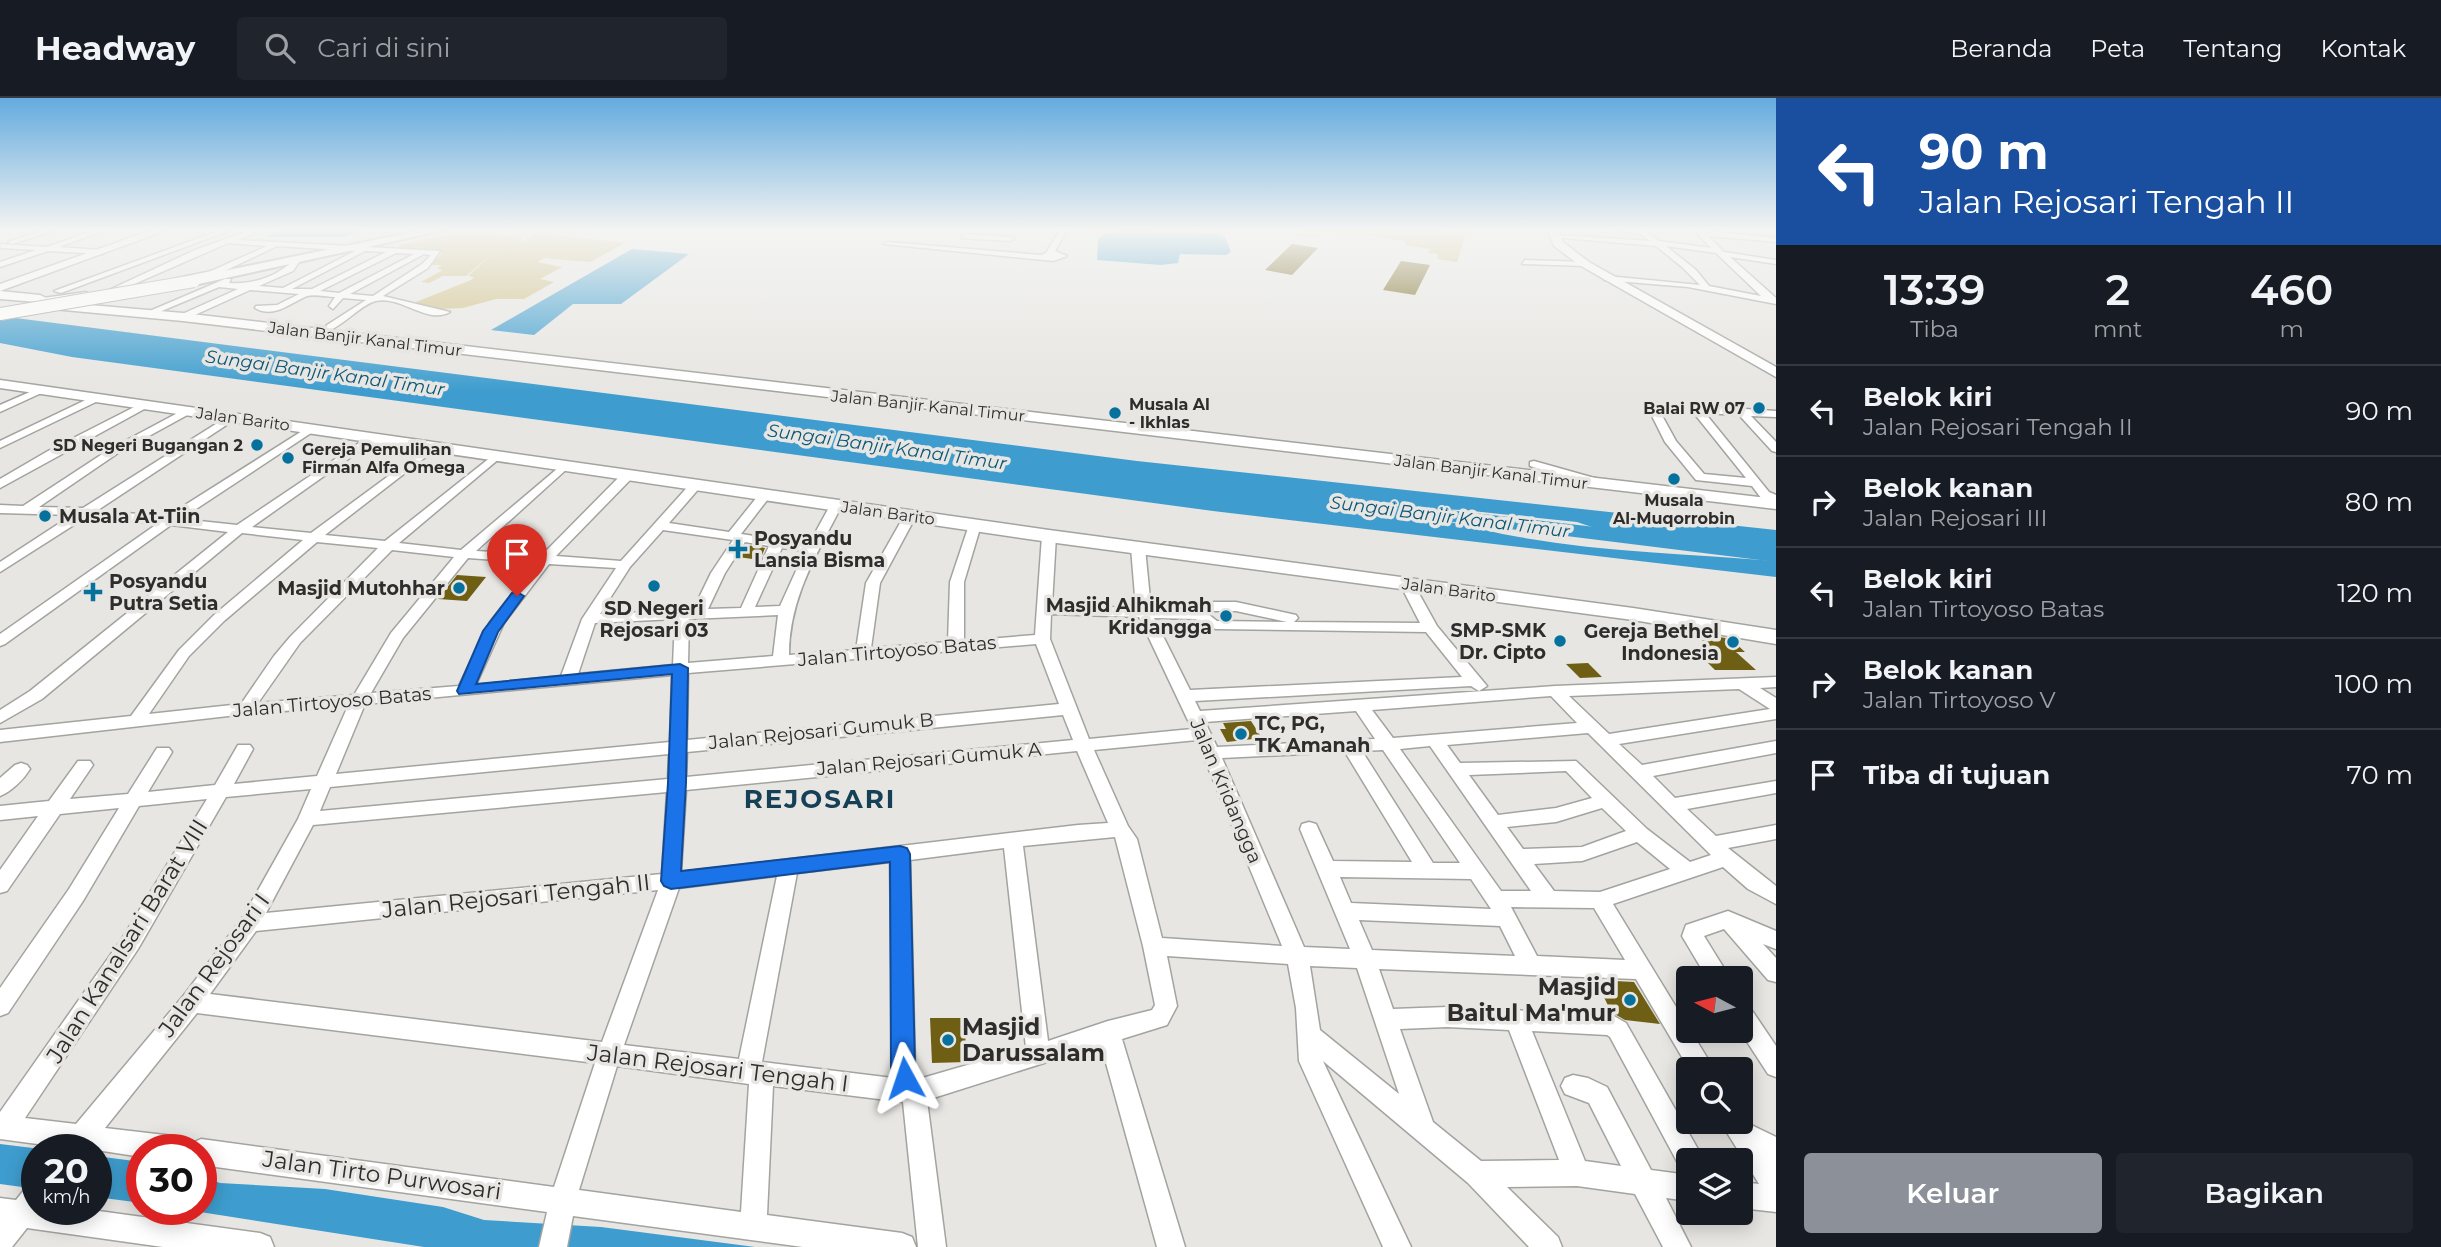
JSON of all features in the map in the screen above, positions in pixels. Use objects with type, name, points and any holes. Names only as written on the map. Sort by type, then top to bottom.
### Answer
[{"type":"main road","points":[[0,312],[151,284]]},
{"type":"street","points":[[38,299],[80,284]]},
{"type":"street","points":[[113,290],[128,284]]},
{"type":"street","points":[[38,299],[149,284]]},
{"type":"street","points":[[186,311],[222,284]]},
{"type":"street","points":[[149,313],[168,307],[186,311],[210,306],[258,284]]},
{"type":"street","points":[[285,289],[294,284]]},
{"type":"street","points":[[259,307],[279,308],[328,284]]},
{"type":"street","points":[[333,306],[341,295],[363,284]]},
{"type":"street","points":[[337,323],[397,284]]},
{"type":"street","points":[[1617,284],[1776,373]]},
{"type":"street","points":[[1674,284],[1774,301]]},
{"type":"street","points":[[1703,284],[1706,288]]},
{"type":"street","points":[[1754,284],[1774,301]]},
{"type":"street","points":[[219,285],[401,300],[419,309],[446,312]]},
{"type":"street","name":"Jalan Banjir Kanal Timur","points":[[0,295],[38,299],[53,305],[149,313],[186,311],[1606,485],[1772,499]]},
{"type":"street","name":"Jalan Barito","points":[[0,384],[1049,536],[1633,614],[1776,638]]},
{"type":"street","points":[[0,409],[43,390]]},
{"type":"street","points":[[0,445],[96,398]]},
{"type":"street","points":[[0,484],[52,453],[144,405]]},
{"type":"street","points":[[1754,483],[1700,477],[1671,442],[1652,406],[1776,414]]},
{"type":"street","points":[[1697,410],[1754,483],[1772,499]]},
{"type":"street","points":[[27,509],[114,451],[187,411]]},
{"type":"street","points":[[1742,412],[1776,449]]},
{"type":"street","points":[[0,568],[230,418]]},
{"type":"street","points":[[0,641],[166,523],[310,429]]},
{"type":"street","points":[[0,717],[36,695],[238,530],[371,438]]},
{"type":"street","points":[[136,721],[184,653],[201,635],[314,537],[432,447]]},
{"type":"street","points":[[246,709],[288,647],[390,544],[496,456]]},
{"type":"street","points":[[1534,464],[1606,485]]},
{"type":"street","name":"Jalan Rejosari I","points":[[84,1134],[192,1002],[250,923],[307,819],[359,700],[396,636],[464,554],[564,466]]},
{"type":"street","points":[[465,691],[491,631],[547,558],[628,475]]},
{"type":"street","points":[[568,680],[589,620],[625,565],[696,485]]},
{"type":"street","points":[[559,1222],[609,1055],[671,881],[680,668],[690,614],[765,495]]},
{"type":"street","points":[[781,661],[784,610],[836,505]]},
{"type":"street","points":[[0,516],[6,509],[86,512],[464,554],[625,565]]},
{"type":"street","points":[[863,652],[873,583],[910,516]]},
{"type":"street","points":[[956,645],[957,582],[975,525]]},
{"type":"street","points":[[660,526],[813,548]]},
{"type":"street","points":[[1049,536],[1042,639],[1067,709],[1120,830],[1127,839],[1154,946],[1297,956],[1643,970]]},
{"type":"street","points":[[746,612],[777,543]]},
{"type":"street","name":"Jalan Kridangga","points":[[1138,548],[1144,613],[1203,734],[1297,956],[1310,1036],[1311,1061],[1397,1247]]},
{"type":"street","points":[[1407,584],[1430,628],[1489,695]]},
{"type":"street","points":[[1044,609],[1200,615],[1207,622],[1216,625],[1256,618],[1317,626],[1430,628]]},
{"type":"street","points":[[589,620],[784,610]]},
{"type":"street","name":"Jalan Tirtoyoso Batas","points":[[0,736],[246,709],[465,691],[680,668],[1042,639]]},
{"type":"street","points":[[1184,696],[1474,681]]},
{"type":"street","points":[[1740,682],[1776,706]]},
{"type":"street","points":[[1195,717],[1555,691],[1776,682]]},
{"type":"street","points":[[1555,691],[1719,851],[1755,883],[1776,897]]},
{"type":"street","points":[[1360,704],[1496,899],[1530,964]]},
{"type":"street","name":"Jalan Rejosari Gumuk B","points":[[0,813],[1067,709]]},
{"type":"street","points":[[1606,740],[1776,714]]},
{"type":"street","points":[[1211,753],[1388,744],[1592,727]]},
{"type":"street","name":"Jalan Rejosari Gumuk A","points":[[307,819],[1203,734]]},
{"type":"street","points":[[1434,740],[1548,899]]},
{"type":"street","points":[[1350,746],[1427,870]]},
{"type":"street","points":[[1638,772],[1776,747]]},
{"type":"street","name":"Jalan Kanalsari Barat VIII","points":[[1,1127],[58,1051],[140,928],[244,749]]},
{"type":"street","points":[[0,1006],[76,895],[163,752]]},
{"type":"street","points":[[1457,769],[1566,764],[1574,768],[1640,834],[1687,871]]},
{"type":"street","points":[[0,885],[84,765]]},
{"type":"street","points":[[0,789],[20,769]]},
{"type":"street","points":[[1671,805],[1776,787]]},
{"type":"street","points":[[1494,822],[1556,815],[1606,800]]},
{"type":"street","points":[[1309,828],[1365,958],[1423,1129]]},
{"type":"street","name":"Jalan Rejosari Tengah II","points":[[250,923],[671,881],[1013,840],[1120,830]]},
{"type":"street","points":[[1519,857],[1582,854],[1640,834]]},
{"type":"street","points":[[1496,899],[1600,900],[1687,871],[1719,851],[1773,836]]},
{"type":"street","points":[[1013,840],[1038,1055]]},
{"type":"street","points":[[900,854],[903,1067],[914,1093],[932,1247]]},
{"type":"street","points":[[753,1227],[755,1073],[789,866]]},
{"type":"street","points":[[1327,869],[1477,871]]},
{"type":"street","points":[[1600,900],[1695,1057]]},
{"type":"street","points":[[1345,911],[1507,918]]},
{"type":"street","points":[[1711,966],[1692,936],[1693,931],[1728,919],[1776,940]]},
{"type":"street","points":[[1728,919],[1776,973]]},
{"type":"street","name":"Jalan Rejosari Tengah I","points":[[192,1002],[914,1093],[962,1081],[1108,1031],[1159,1018],[1164,1013],[1166,997],[1154,946]]},
{"type":"street","points":[[1385,1018],[1447,1017],[1612,1025],[1618,1030],[1683,1148]]},
{"type":"street","points":[[1516,1020],[1577,1174]]},
{"type":"street","points":[[1108,1031],[1171,1247]]},
{"type":"street","points":[[1754,1033],[1776,1066]]},
{"type":"street","points":[[1310,1036],[1477,1174],[1553,1247]]},
{"type":"street","points":[[1573,1086],[1588,1089],[1598,1095],[1677,1247]]},
{"type":"street","points":[[1,1127],[30,1134]]},
{"type":"street","points":[[1741,1134],[1776,1187]]},
{"type":"street","points":[[1749,1134],[1776,1150]]},
{"type":"street","name":"Jalan Tirto Purwosari","points":[[217,1155],[559,1222],[753,1227],[902,1247]]},
{"type":"street","points":[[1477,1174],[1577,1174],[1676,1187]]},
{"type":"street","points":[[1753,1196],[1776,1199]]},
{"type":"street","points":[[0,1241],[21,1206]]},
{"type":"street","points":[[112,1222],[260,1247]]},
{"type":"shaded area","points":[[462,284],[551,284],[524,299],[496,299],[463,308],[421,307],[416,302]]},
{"type":"water","points":[[572,284],[649,284],[621,304],[573,304],[534,335],[491,330]]},
{"type":"water","points":[[0,316],[1137,461],[1776,530],[1776,556],[1698,543],[1639,543],[1577,522],[1463,510],[1382,507],[1502,534],[1551,542],[1776,561],[1776,577],[1213,511],[72,357],[0,343]]},
{"type":"water","points":[[0,1144],[21,1147],[21,1187],[0,1184]]},
{"type":"water","points":[[112,1158],[126,1160],[126,1201],[112,1199]]},
{"type":"water","points":[[217,1182],[325,1189],[443,1207],[484,1220],[601,1227],[755,1247],[424,1247],[217,1215]]},
{"type":"building","points":[[1387,284],[1421,284],[1415,295],[1383,290]]},
{"type":"building","points":[[746,545],[765,548],[760,560],[738,557]]},
{"type":"building","name":"Masjid Mutohhar","points":[[457,575],[486,577],[467,601],[438,599]]},
{"type":"building","points":[[1697,633],[1731,639],[1745,652],[1736,652],[1756,670],[1715,670],[1700,655],[1712,655]]},
{"type":"building","points":[[1588,663],[1602,677],[1580,678],[1566,664]]},
{"type":"building","name":"TC, PG, TK Amanah","points":[[1251,721],[1262,738],[1227,742],[1220,729],[1226,729],[1223,723]]},
{"type":"building","name":"Masjid Baitul Ma'mur","points":[[1596,980],[1634,982],[1660,1024],[1625,1020],[1611,1012]]},
{"type":"building","name":"Masjid Darussalam","points":[[930,1018],[964,1018],[967,1062],[932,1063]]},
{"type":"waterway","name":"Sungai Banjir Kanal Timur","points":[[1371,507],[1776,555]]},
{"type":"place","name":"Balai RW 07","points":[[1759,408]]},
{"type":"place","name":"Musala Al - Ikhlas","points":[[1115,413]]},
{"type":"place","name":"SD Negeri Bugangan 2","points":[[257,445]]},
{"type":"place","name":"Gereja Pemulihan Firman Alfa Omega","points":[[288,458]]},
{"type":"place","name":"Musala Al-Muqorrobin","points":[[1674,479]]},
{"type":"place","name":"Musala At-Tiin","points":[[45,516]]},
{"type":"place","name":"Posyandu Lansia Bisma","points":[[738,549]]},
{"type":"place","name":"SD Negeri Rejosari 03","points":[[654,586]]},
{"type":"place","name":"Masjid Mutohhar","points":[[459,588]]},
{"type":"place","name":"Posyandu Putra Setia","points":[[93,592]]},
{"type":"place","name":"Masjid Alhikmah Kridangga","points":[[1226,616]]},
{"type":"place","name":"SMP-SMK Dr. Cipto","points":[[1560,641]]},
{"type":"place","name":"Gereja Bethel Indonesia","points":[[1733,642]]},
{"type":"place","name":"TC, PG, TK Amanah","points":[[1241,734]]},
{"type":"place","name":"Masjid Baitul Ma'mur","points":[[1630,1000]]},
{"type":"place","name":"Masjid Darussalam","points":[[948,1040]]},
{"type":"district","name":"REJOSARI","points":[[820,799]]},
{"type":"route","points":[[517,596],[491,631],[465,691],[680,668],[671,881],[900,854],[905,1078]]}]
